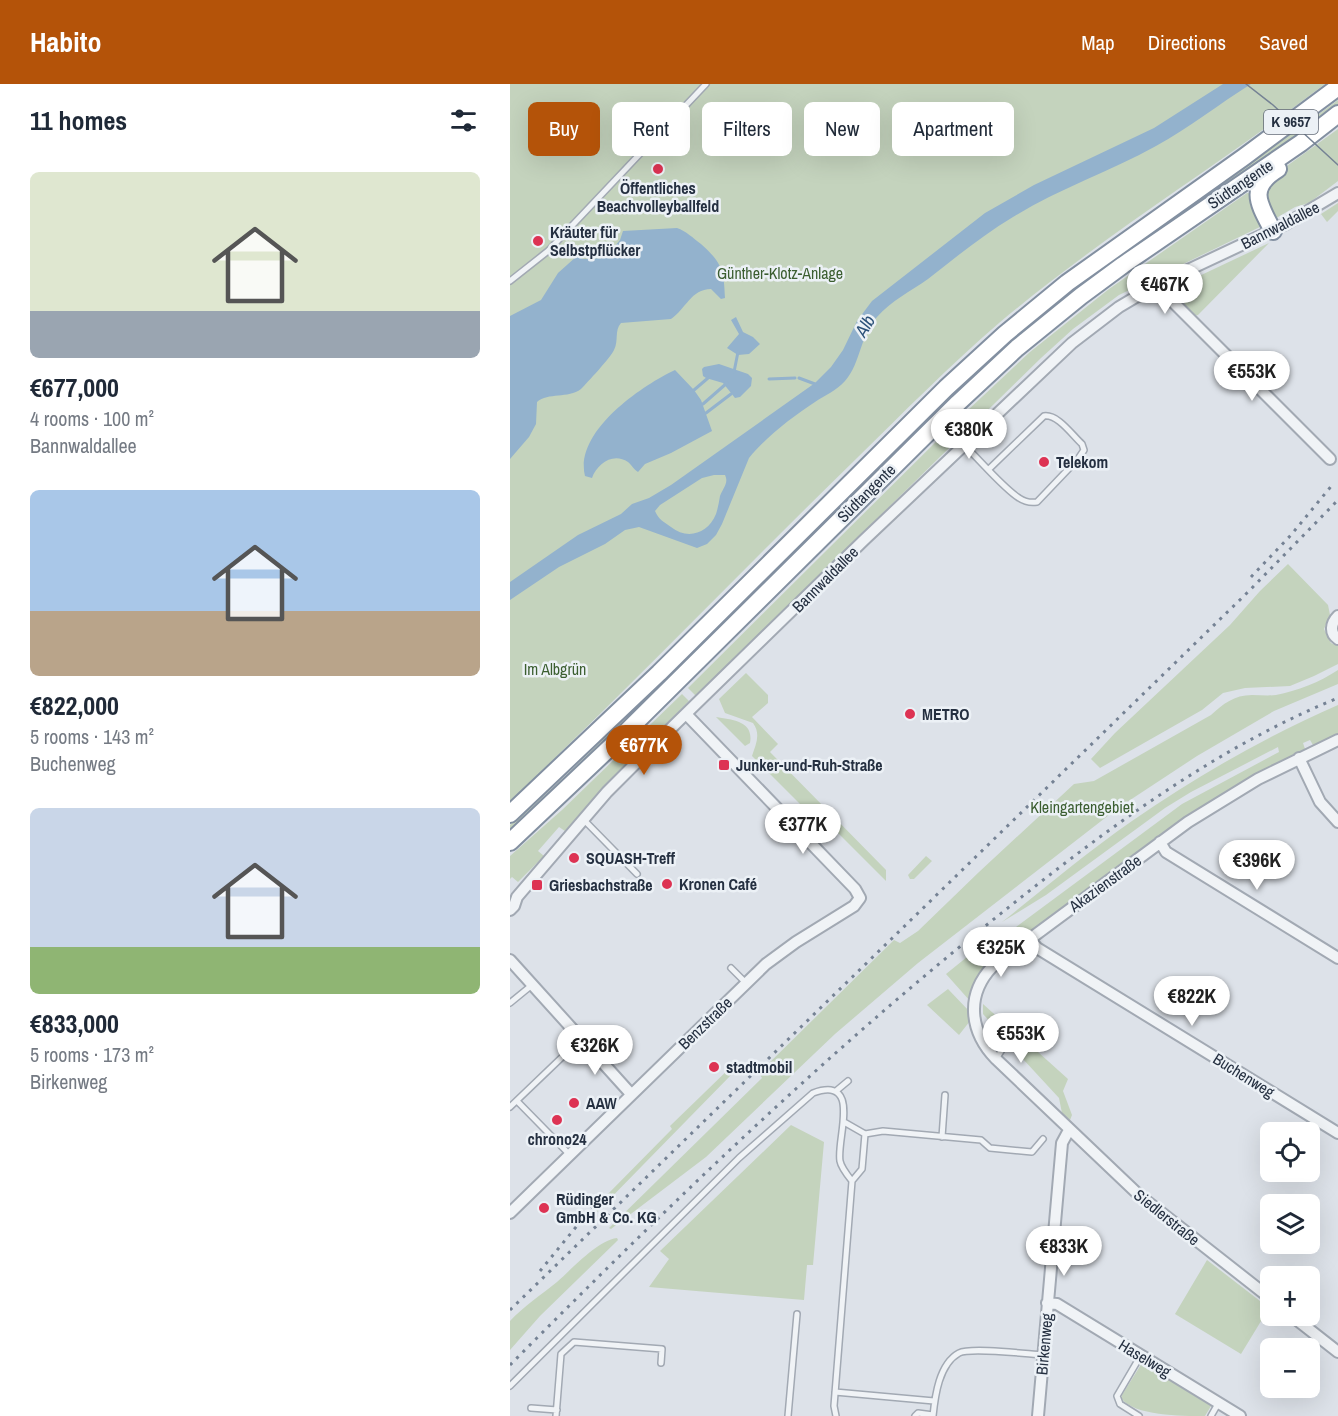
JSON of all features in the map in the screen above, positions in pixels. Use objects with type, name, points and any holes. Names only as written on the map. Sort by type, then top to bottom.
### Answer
[{"type":"highway","name":"Südtangente","points":[[510,814],[667,665],[946,388],[1005,334],[1067,283],[1338,87]]},
{"type":"highway","name":"Südtangente","points":[[510,842],[621,737],[949,411],[1017,348],[1123,265],[1301,143],[1338,114]]},
{"type":"highway","name":"K 9657","points":[[1273,231],[1259,204],[1259,188],[1267,177],[1284,164],[1301,143]]},
{"type":"street","name":"Bannwaldallee","points":[[510,910],[514,906],[513,897],[608,792],[686,714],[1072,343],[1119,307],[1155,285],[1273,231],[1338,193]]},
{"type":"street","points":[[1155,285],[1330,459]]},
{"type":"street","points":[[1338,616],[1332,625],[1332,631],[1338,639]]},
{"type":"street","name":"Benzstraße","points":[[510,1213],[746,983],[780,953],[854,906],[860,898],[855,889],[686,714]]},
{"type":"street","name":"Akazienstraße","points":[[1069,1130],[996,1059],[981,1041],[974,1015],[976,996],[983,978],[992,967],[1029,939],[1231,794],[1338,740]]},
{"type":"street","points":[[1299,758],[1320,802],[1338,822]]},
{"type":"street","points":[[1160,843],[1166,852],[1338,958]]},
{"type":"street","name":"Buchenweg","points":[[1029,939],[1036,948],[1338,1133]]},
{"type":"street","points":[[510,960],[631,1094]]},
{"type":"street","name":"Siedlerstraße","points":[[1069,1130],[1140,1196],[1260,1290]]},
{"type":"street","name":"Birkenweg","points":[[1038,1416],[1062,1143],[1069,1130]]},
{"type":"street","name":"Haselweg","points":[[1047,1304],[1057,1304],[1240,1416]]},
{"type":"street","points":[[1305,1326],[1338,1352]]},
{"type":"lane","points":[[510,281],[548,251],[706,84]]},
{"type":"lane","points":[[964,445],[1018,498],[1029,503],[1037,502],[1084,450],[1082,444],[1055,418],[1049,415],[1044,416],[989,469]]},
{"type":"lane","points":[[584,820],[637,874]]},
{"type":"lane","points":[[731,968],[746,983]]},
{"type":"lane","points":[[510,1003],[532,985]]},
{"type":"lane","points":[[996,1059],[1018,1025]]},
{"type":"lane","points":[[510,1107],[581,1039]]},
{"type":"lane","points":[[836,1092],[848,1081]]},
{"type":"lane","points":[[510,1386],[765,1135],[813,1093],[828,1090],[841,1096],[844,1122],[840,1161],[852,1181]]},
{"type":"lane","points":[[942,1137],[945,1095]]},
{"type":"lane","points":[[517,1101],[569,1154]]},
{"type":"lane","points":[[844,1122],[865,1134],[883,1131],[981,1140],[990,1148],[1032,1152],[1043,1139]]},
{"type":"lane","points":[[836,1416],[834,1406],[852,1181],[862,1169],[865,1134]]},
{"type":"lane","points":[[788,1416],[797,1314]]},
{"type":"lane","points":[[531,1408],[556,1413],[561,1354],[574,1342],[662,1349],[661,1364]]},
{"type":"lane","points":[[915,1416],[918,1413],[933,1415],[940,1379],[948,1364],[959,1353],[974,1351],[1043,1355]]},
{"type":"lane","points":[[1139,1416],[1122,1406],[1116,1399],[1141,1355]]},
{"type":"lane","points":[[835,1392],[934,1401]]},
{"type":"lane","points":[[1210,1416],[1219,1402]]},
{"type":"green space","name":"Günther-Klotz-Anlage","points":[[510,84],[1325,84],[1078,260],[980,339],[510,801]]},
{"type":"green space","points":[[1338,100],[1338,106],[1135,248],[510,832],[510,825],[513,822],[576,766],[862,480],[975,371],[1018,333],[1107,264]]},
{"type":"green space","points":[[1338,129],[1338,181],[1309,203],[1295,207],[1273,220],[1270,216],[1265,186],[1273,176]]},
{"type":"green space","points":[[1247,193],[1251,197],[1262,226],[1119,295],[1073,329],[696,696],[688,688],[968,410],[1030,352],[1109,289]]},
{"type":"green space","points":[[1338,203],[1338,211],[1327,222],[1321,214]]},
{"type":"green space","points":[[1269,243],[1198,315],[1194,316],[1173,295],[1171,291],[1178,286]]},
{"type":"green space","points":[[1288,564],[1328,605],[1330,615],[1324,629],[1331,643],[1338,646],[1338,664],[1290,686],[1245,688],[1223,693],[1202,710],[1100,768],[1091,759],[1115,733],[1230,625]]},
{"type":"green space","name":"Kleingartengebiet","points":[[1338,670],[1338,684],[1274,711],[1197,756],[1118,808],[918,963],[835,1034],[706,1157],[611,1229],[609,1228],[762,1078],[759,1073],[894,940],[900,943],[918,931],[1074,784],[1094,781],[1211,715],[1234,698],[1246,695],[1276,695],[1292,691]]},
{"type":"green space","points":[[746,673],[768,695],[768,703],[752,717],[778,744],[770,752],[886,870],[886,881],[809,804],[800,804],[752,756],[757,739],[757,731],[753,723],[725,713],[719,699]]},
{"type":"green space","points":[[682,694],[689,701],[604,786],[565,831],[559,827],[538,851],[544,856],[518,882],[512,877],[510,879],[510,856],[562,810]]},
{"type":"green space","points":[[1338,705],[1338,734],[1313,745],[1310,740],[1303,743],[1305,749],[1190,815],[992,961],[970,1001],[946,974],[988,940],[1012,930],[1182,804],[1279,752],[1278,747],[1165,808],[1046,895],[1002,922],[1132,821],[1181,788],[1232,758]]},
{"type":"green space","points":[[716,717],[735,721],[745,726],[749,730],[750,743],[745,746]]},
{"type":"green space","points":[[926,856],[932,861],[914,879],[910,879],[908,875]]},
{"type":"green space","points":[[948,989],[969,1011],[970,1021],[959,1035],[927,1005]]},
{"type":"green space","points":[[983,1004],[1012,1030],[1006,1039],[983,1014]]},
{"type":"green space","points":[[1018,1034],[1068,1079],[1063,1091],[1072,1115],[1070,1120],[1062,1113],[1059,1098],[1011,1046]]},
{"type":"green space","points":[[736,1062],[733,1073],[596,1213],[593,1209],[672,1129],[670,1126]]},
{"type":"green space","points":[[791,1125],[824,1142],[813,1265],[807,1265],[804,1300],[649,1287],[669,1259],[660,1251]]},
{"type":"green space","points":[[617,1238],[618,1240],[540,1316],[510,1350],[510,1321],[593,1250]]},
{"type":"green space","points":[[1207,1260],[1260,1301],[1260,1323],[1241,1354],[1175,1314]]},
{"type":"green space","points":[[1142,1363],[1211,1406],[1205,1416],[1159,1414],[1127,1404],[1121,1398],[1122,1395]]},
{"type":"water","name":"Alb","points":[[1223,84],[1251,84],[1156,146],[1013,217],[888,306],[871,324],[854,366],[845,381],[780,428],[749,458],[722,524],[707,544],[697,548],[639,527],[625,530],[605,544],[559,567],[510,600],[510,582],[578,535],[621,514],[632,504],[649,498],[671,485],[815,383],[831,367],[843,350],[857,321],[872,301],[985,213],[1034,185],[1154,128]],"holes":[[[725,475],[726,483],[716,514],[708,526],[702,530],[690,534],[677,531],[661,520],[655,511],[660,505],[702,478]]]},
{"type":"water","points":[[677,228],[701,244],[718,262],[723,274],[725,298],[721,299],[711,289],[704,290],[698,292],[671,319],[621,323],[612,353],[581,389],[570,394],[547,397],[537,402],[536,424],[529,437],[510,459],[510,316],[541,300],[558,273],[577,256],[583,259],[605,258],[620,240],[623,231]]},
{"type":"water","points":[[736,317],[743,332],[760,344],[749,354],[738,355],[727,348],[739,334],[731,320]]},
{"type":"water","points":[[719,364],[748,374],[752,378],[751,386],[740,397],[735,398],[723,383],[703,376],[704,367]]},
{"type":"water","points":[[675,370],[701,400],[712,431],[645,464],[638,472],[628,462],[617,458],[602,464],[592,478],[585,476],[584,459],[600,427],[629,399]]},
{"type":"waterway","points":[[734,372],[738,352]]},
{"type":"waterway","points":[[694,390],[708,378]]},
{"type":"waterway","points":[[769,379],[795,378]]},
{"type":"waterway","points":[[799,378],[815,384]]},
{"type":"waterway","points":[[703,404],[727,383]]},
{"type":"waterway","points":[[706,413],[731,394]]},
{"type":"tram line","points":[[1246,84],[1273,105],[1338,165]]},
{"type":"railway","points":[[1251,577],[1291,535],[1333,484]]},
{"type":"railway","points":[[510,1310],[1249,591],[1338,500]]},
{"type":"railway","points":[[510,1365],[689,1188],[812,1074],[1004,911],[1082,850],[1164,792],[1249,741],[1338,698]]},
{"type":"railway","points":[[540,1271],[594,1205]]},
{"type":"place","name":"Öffentliches Beachvolleyballfeld","points":[[658,169]]},
{"type":"place","name":"Kräuter für Selbstpflücker","points":[[538,241]]},
{"type":"place","name":"Telekom","points":[[1044,462]]},
{"type":"place","name":"METRO","points":[[910,714]]},
{"type":"place","name":"Junker-und-Ruh-Straße","points":[[724,765]]},
{"type":"place","name":"SQUASH-Treff","points":[[574,858]]},
{"type":"place","name":"Kronen Café","points":[[667,884]]},
{"type":"place","name":"Griesbachstraße","points":[[537,885]]},
{"type":"place","name":"stadtmobil","points":[[714,1067]]},
{"type":"place","name":"AAW","points":[[574,1103]]},
{"type":"place","name":"chrono24","points":[[557,1120]]},
{"type":"place","name":"Rüdinger GmbH & Co. KG","points":[[544,1208]]},
{"type":"park label","name":"Im Albgrün","points":[[555,669]]}]
